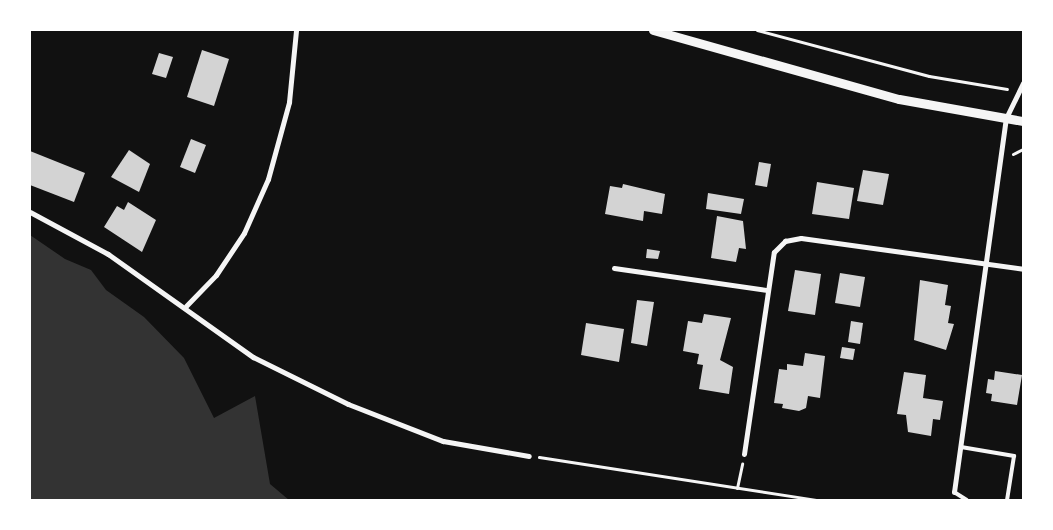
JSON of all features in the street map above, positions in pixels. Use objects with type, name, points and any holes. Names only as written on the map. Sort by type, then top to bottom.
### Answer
[{"type":"street","points":[[186,306],[216,274],[244,233],[268,179],[289,102],[296,30]]},
{"type":"street","points":[[653,30],[899,98],[1023,121]]},
{"type":"street","points":[[954,492],[1006,118],[1023,82]]},
{"type":"street","points":[[30,212],[108,254],[186,306],[253,357],[348,404],[443,441],[529,456]]},
{"type":"street","points":[[744,454],[774,252],[785,241],[801,238],[1023,269]]},
{"type":"street","points":[[614,268],[767,290]]},
{"type":"lane","points":[[961,447],[1014,456],[1006,500]]},
{"type":"lane","points":[[954,492],[967,500]]},
{"type":"path","points":[[757,30],[929,76],[1018,91]]},
{"type":"path","points":[[736,488],[744,454]]},
{"type":"path","points":[[529,456],[818,500]]},
{"type":"shaded area","points":[[30,235],[65,259],[91,270],[106,290],[144,317],[184,358],[214,418],[255,396],[270,484],[289,500],[30,500]]},
{"type":"building","points":[[202,50],[229,59],[214,106],[187,97]]},
{"type":"building","points":[[159,53],[173,57],[166,78],[152,74]]},
{"type":"building","points":[[191,139],[206,145],[195,173],[180,167]]},
{"type":"building","points":[[129,150],[150,164],[139,192],[111,177]]},
{"type":"building","points":[[30,151],[85,173],[74,202],[30,185]]},
{"type":"building","points":[[759,162],[771,164],[767,187],[755,185]]},
{"type":"building","points":[[863,170],[889,174],[883,205],[857,201]]},
{"type":"building","points":[[817,182],[854,188],[849,219],[812,214]]},
{"type":"building","points":[[623,184],[665,194],[662,214],[644,211],[643,221],[605,214],[610,186],[622,188]]},
{"type":"building","points":[[708,193],[744,199],[741,214],[706,209]]},
{"type":"building","points":[[128,202],[156,220],[142,252],[104,227],[117,206],[124,210]]},
{"type":"building","points":[[717,216],[743,221],[746,249],[739,248],[736,262],[711,258]]},
{"type":"building","points":[[647,249],[660,251],[658,259],[646,258]]},
{"type":"building","points":[[795,270],[821,274],[815,315],[788,311]]},
{"type":"building","points":[[840,273],[865,277],[860,307],[835,303]]},
{"type":"building","points":[[920,280],[948,285],[945,305],[951,306],[948,323],[954,324],[946,350],[914,340]]},
{"type":"building","points":[[637,300],[654,302],[647,346],[631,343]]},
{"type":"building","points":[[704,314],[731,318],[720,360],[733,367],[729,394],[699,389],[703,365],[697,364],[699,354],[683,351],[688,321],[702,323]]},
{"type":"building","points":[[851,321],[863,323],[860,344],[848,342]]},
{"type":"building","points":[[586,323],[624,329],[619,362],[581,355]]},
{"type":"building","points":[[842,347],[855,349],[853,360],[840,358]]},
{"type":"building","points":[[805,353],[825,356],[820,398],[808,396],[806,408],[799,411],[782,408],[783,404],[774,403],[779,369],[787,370],[787,364],[803,366]]},
{"type":"building","points":[[995,371],[1022,375],[1017,405],[991,401],[992,394],[986,393],[988,379],[994,380]]},
{"type":"building","points":[[904,372],[926,375],[923,398],[943,401],[940,420],[933,419],[931,436],[908,432],[906,415],[897,414]]}]
